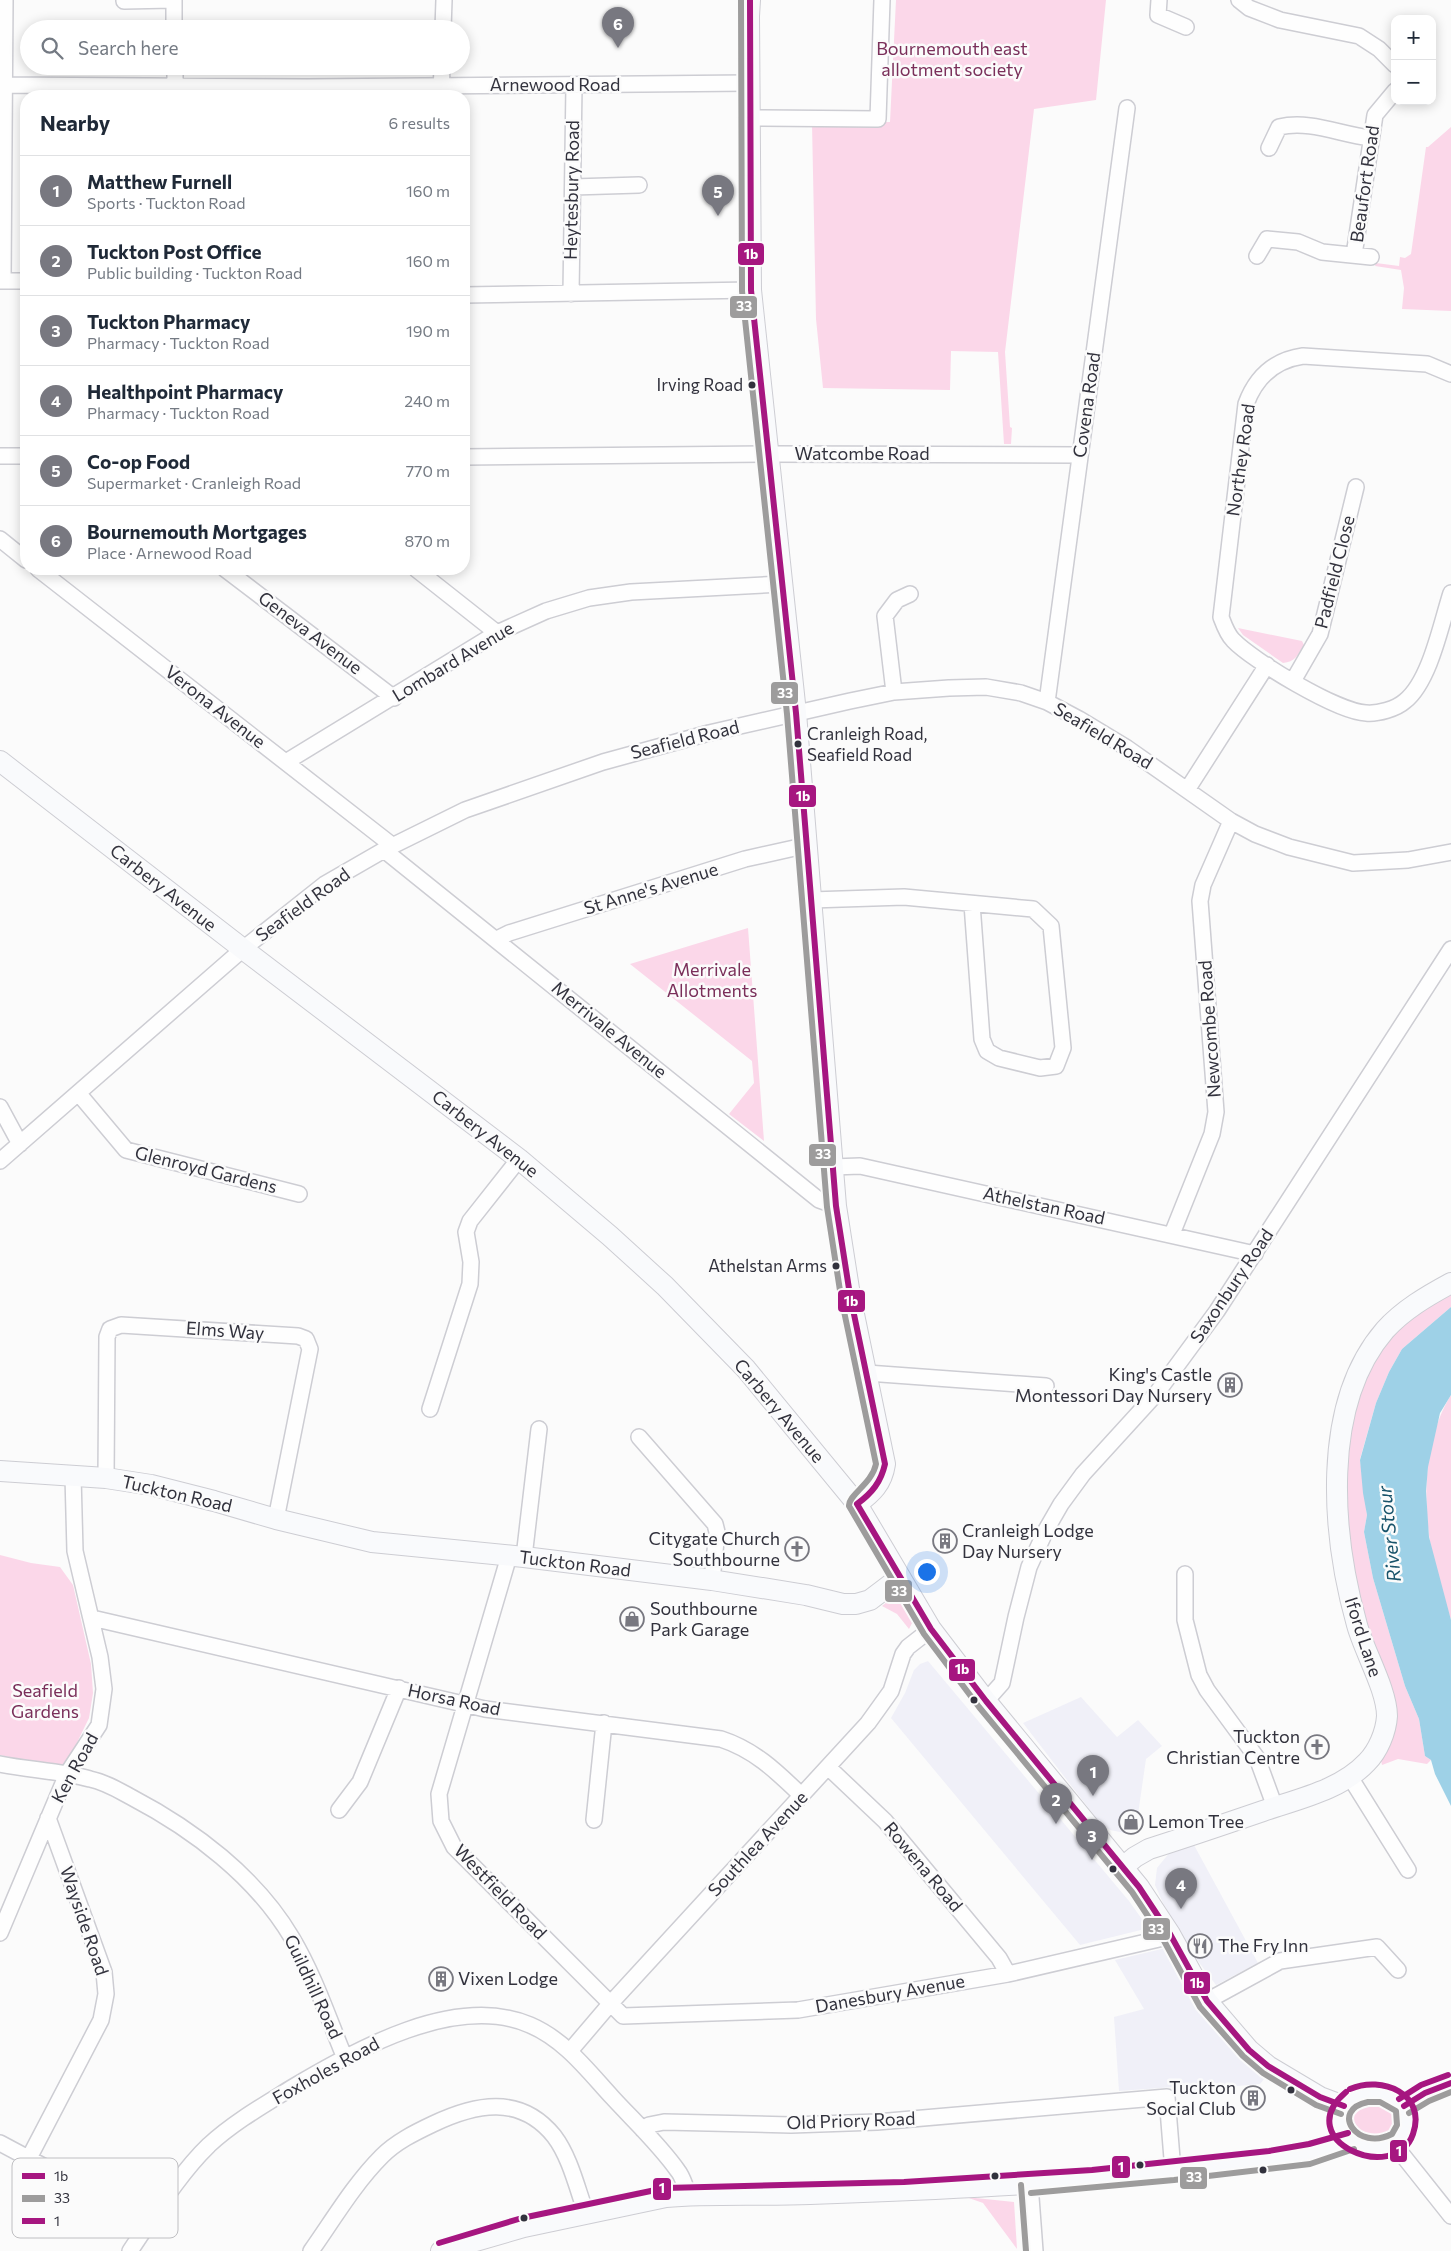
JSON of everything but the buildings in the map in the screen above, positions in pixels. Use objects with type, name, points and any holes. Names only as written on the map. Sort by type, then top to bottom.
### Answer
[{"type":"street","points":[[5,0],[2,85],[2,281],[20,281]]},
{"type":"street","points":[[124,1],[173,0],[174,20]]},
{"type":"street","points":[[443,20],[444,0]]},
{"type":"street","points":[[750,0],[751,290],[796,713],[836,1206],[850,1295],[884,1464],[883,1476],[878,1485],[857,1504]]},
{"type":"street","points":[[750,118],[878,119],[882,0]]},
{"type":"street","points":[[1239,0],[1248,8],[1280,20],[1359,36],[1379,49],[1391,61]]},
{"type":"street","points":[[1156,14],[1186,27]]},
{"type":"street","points":[[175,75],[175,90]]},
{"type":"street","points":[[441,90],[442,75]]},
{"type":"street","name":"Arnewood Road","points":[[463,90],[574,85],[749,83]]},
{"type":"street","name":"Arnewood Road","points":[[2,85],[149,90]]},
{"type":"street","name":"Heytesbury Road","points":[[571,294],[574,85]]},
{"type":"street","name":"Beaufort Road","points":[[1354,254],[1370,138],[1375,116],[1391,96]]},
{"type":"street","name":"Covena Road","points":[[1047,702],[1127,108]]},
{"type":"street","points":[[1269,148],[1276,121],[1307,124],[1348,135],[1370,138]]},
{"type":"street","points":[[573,187],[639,185]]},
{"type":"street","name":"Beaufort Road","points":[[1257,256],[1261,235],[1298,242],[1322,252],[1371,257]]},
{"type":"street","points":[[470,294],[751,290]]},
{"type":"street","name":"Northey Road","points":[[1451,374],[1427,364],[1303,356],[1290,358],[1275,365],[1262,375],[1251,390],[1246,404],[1221,617],[1225,628],[1233,640],[1266,665],[1342,708],[1366,714],[1390,709],[1405,702],[1417,687],[1427,667],[1451,594]]},
{"type":"street","name":"Watcombe Road","points":[[470,457],[768,454],[1080,455]]},
{"type":"street","points":[[0,456],[20,456]]},
{"type":"street","name":"Padfield Close","points":[[1293,681],[1320,634],[1356,487]]},
{"type":"street","points":[[0,540],[20,555]]},
{"type":"street","name":"Verona Avenue","points":[[46,575],[286,762],[389,848]]},
{"type":"street","name":"Geneva Avenue","points":[[233,575],[394,698]]},
{"type":"street","points":[[424,575],[497,633]]},
{"type":"street","name":"Lombard Avenue","points":[[286,762],[394,698],[497,633],[546,611],[588,598],[631,592],[782,584]]},
{"type":"street","points":[[894,692],[885,616],[897,600],[910,594]]},
{"type":"street","points":[[1187,790],[1266,665]]},
{"type":"street","name":"Seafield Road","points":[[0,1161],[243,949],[325,884],[389,848],[465,810],[603,762],[709,732],[894,692],[949,688],[986,688],[1021,693],[1047,702],[1127,748],[1231,821],[1255,834],[1289,847],[1353,863],[1408,860],[1451,852]]},
{"type":"street","name":"Carbery Avenue","points":[[0,761],[519,1159],[610,1236],[705,1326],[780,1409],[857,1504],[899,1578]]},
{"type":"street","name":"Newcombe Road","points":[[1172,1234],[1212,1134],[1216,1112],[1200,901],[1203,885],[1231,821]]},
{"type":"street","name":"St Anne's Avenue","points":[[497,939],[509,933],[745,859],[808,845]]},
{"type":"street","name":"Merrivale Avenue","points":[[389,848],[497,939],[819,1200],[836,1206]]},
{"type":"street","points":[[811,900],[904,897],[1033,909],[1051,926],[1063,1048],[1056,1066],[1040,1068],[999,1058],[987,1051],[982,1039],[972,904]]},
{"type":"street","name":"Saxonbury Road","points":[[986,1700],[1002,1683],[1016,1617],[1030,1567],[1046,1530],[1061,1504],[1083,1474],[1156,1394],[1217,1311],[1451,949]]},
{"type":"street","name":"Glenroyd Gardens","points":[[79,1094],[126,1150],[299,1194]]},
{"type":"street","points":[[0,1107],[20,1144]]},
{"type":"street","points":[[430,1409],[470,1284],[470,1262],[466,1232],[470,1221],[519,1159]]},
{"type":"street","name":"Athelstan Road","points":[[833,1167],[860,1166],[1255,1254]]},
{"type":"street","name":"Iford Lane","points":[[1122,1867],[1134,1857],[1149,1849],[1321,1791],[1350,1777],[1368,1762],[1378,1746],[1385,1730],[1387,1715],[1384,1699],[1357,1627],[1341,1553],[1336,1492],[1338,1449],[1346,1410],[1358,1375],[1370,1350],[1398,1317],[1418,1302],[1451,1283]]},
{"type":"street","name":"Elms Way","points":[[106,1478],[107,1337],[110,1329],[121,1325],[298,1336],[306,1340],[310,1348],[276,1519]]},
{"type":"street","points":[[867,1373],[1046,1386]]},
{"type":"street","name":"Westfield Road","points":[[539,1429],[516,1556],[466,1705],[439,1794],[439,1811],[446,1833],[454,1847],[610,2004]]},
{"type":"street","points":[[639,1437],[715,1524],[717,1532],[712,1580]]},
{"type":"street","name":"Tuckton Road","points":[[0,1471],[106,1478],[151,1486],[372,1542],[516,1556],[712,1580],[806,1595],[843,1604],[856,1604],[870,1600],[899,1578]]},
{"type":"street","name":"Ken Road","points":[[0,1933],[66,1774],[99,1724],[104,1689],[92,1618],[75,1551],[74,1476]]},
{"type":"street","points":[[1185,1574],[1185,1620],[1199,1675],[1207,1690],[1257,1758],[1274,1807]]},
{"type":"street","points":[[899,1578],[931,1629],[986,1700],[1139,1887],[1170,1934],[1206,2001],[1249,2050],[1268,2066],[1320,2097],[1344,2106]]},
{"type":"street","name":"Horsa Road","points":[[92,1618],[466,1705],[722,1740],[740,1745],[768,1765],[802,1796]]},
{"type":"street","name":"Southlea Avenue","points":[[570,2051],[610,2004],[868,1724],[888,1696],[898,1676],[903,1654],[908,1646],[931,1629]]},
{"type":"street","points":[[339,1810],[360,1782],[399,1688]]},
{"type":"street","points":[[594,1820],[604,1723]]},
{"type":"street","name":"Guildhill Road","points":[[0,1764],[66,1774],[108,1785],[177,1824],[229,1864],[276,1914],[291,1936],[302,1956],[344,2056]]},
{"type":"street","name":"Rowena Road","points":[[829,1768],[885,1821],[999,1958],[1008,1974]]},
{"type":"street","points":[[1350,1777],[1408,1870]]},
{"type":"street","name":"Wayside Road","points":[[29,2158],[101,2020],[106,1994],[104,1972],[48,1818]]},
{"type":"street","name":"Danesbury Avenue","points":[[610,2004],[623,2016],[798,2010],[1008,1974],[1159,1939],[1170,1934]]},
{"type":"street","points":[[1206,2001],[1280,1961],[1377,1947],[1398,1970]]},
{"type":"street","name":"Foxholes Road","points":[[178,2184],[194,2162],[224,2132],[278,2096],[344,2056],[377,2041],[412,2029],[437,2022],[483,2016],[529,2024],[549,2034],[570,2051],[679,2172],[689,2195]]},
{"type":"street","points":[[1404,2106],[1425,2093],[1451,2082]]},
{"type":"street","points":[[1365,2092],[1385,2094],[1398,2100],[1404,2106],[1405,2131],[1397,2142],[1376,2149],[1365,2148],[1351,2142],[1343,2132],[1338,2120],[1344,2106],[1353,2098],[1365,2092]]},
{"type":"street","name":"Old Priory Road","points":[[643,2130],[648,2125],[664,2122],[790,2125],[877,2122],[1167,2097],[1173,2171]]},
{"type":"street","points":[[311,2251],[368,2171],[400,2140],[457,2113],[485,2106],[500,2106],[516,2110],[544,2125],[555,2138],[570,2166],[586,2213]]},
{"type":"street","points":[[441,2251],[524,2227],[630,2203],[689,2195],[764,2196],[976,2188],[1030,2184],[1173,2171],[1310,2155],[1351,2142]]},
{"type":"street","points":[[0,2143],[29,2158]]},
{"type":"street","points":[[1392,2144],[1451,2216]]},
{"type":"street","points":[[1030,2184],[1035,2251]]},
{"type":"street","name":"Foxholes Road","points":[[130,2251],[139,2238]]},
{"type":"shaded area","points":[[928,1661],[1129,1901],[1144,1922],[1145,1929],[1080,1945],[891,1718],[905,1693],[914,1670],[920,1664]]},
{"type":"shaded area","points":[[1081,1697],[1117,1737],[1138,1720],[1162,1746],[1146,1759],[1135,1835],[1110,1830],[1100,1823],[1023,1723]]},
{"type":"shaded area","points":[[1194,1845],[1258,1963],[1216,1985],[1198,1961],[1179,1930],[1155,1885],[1157,1868],[1170,1852]]},
{"type":"shaded area","points":[[1166,1948],[1193,1998],[1242,2058],[1265,2078],[1260,2084],[1180,2091],[1174,2087],[1119,2091],[1114,2017],[1144,2009],[1115,1960]]},
{"type":"green space","name":"Bournemouth east allotment society","points":[[896,0],[1106,0],[1096,100],[1034,109],[1005,352],[1010,427],[1012,428],[1011,444],[1004,444],[998,352],[951,351],[950,390],[823,388],[816,319],[812,124],[890,122]]},
{"type":"green space","points":[[1451,127],[1451,311],[1402,309],[1404,288],[1401,270],[1375,266],[1376,263],[1399,266],[1400,257],[1405,258],[1411,254],[1426,147]]},
{"type":"green space","points":[[1238,628],[1302,641],[1304,645],[1293,660],[1283,663],[1243,635]]},
{"type":"green space","name":"Merrivale Allotments","points":[[748,928],[764,1141],[729,1114],[754,1083],[752,1061],[630,964]]},
{"type":"green space","points":[[1451,1283],[1451,1307],[1402,1349],[1389,1372],[1376,1403],[1360,1459],[1367,1515],[1364,1532],[1373,1578],[1405,1686],[1419,1719],[1425,1756],[1431,1760],[1427,1764],[1398,1759],[1382,1765],[1378,1746],[1385,1730],[1357,1627],[1336,1492],[1370,1350]]},
{"type":"green space","points":[[1451,1395],[1451,1620],[1433,1556],[1426,1499],[1431,1445],[1436,1427]]},
{"type":"green space","name":"Seafield Gardens","points":[[0,1555],[31,1563],[60,1567],[73,1585],[91,1664],[93,1693],[89,1718],[64,1769],[0,1755]]},
{"type":"green space","points":[[891,1599],[900,1601],[908,1608],[914,1619],[909,1629],[897,1614],[882,1606]]},
{"type":"green space","points":[[1370,2103],[1384,2105],[1392,2110],[1396,2118],[1396,2132],[1362,2144],[1347,2125],[1354,2110]]},
{"type":"green space","points":[[966,2197],[1014,2202],[1017,2249],[983,2203]]},
{"type":"water","name":"River Stour","points":[[1451,1307],[1451,1395],[1440,1413],[1428,1467],[1426,1491],[1429,1537],[1451,1620],[1451,1806],[1435,1774],[1431,1760],[1425,1756],[1419,1719],[1405,1686],[1373,1578],[1364,1532],[1367,1515],[1360,1460],[1376,1403],[1389,1372],[1402,1349]]},
{"type":"transit line","name":"33","points":[[741,0],[742,291],[787,714],[827,1207],[841,1297],[876,1464],[874,1471],[852,1498],[849,1506],[924,1634],[979,1707],[1132,1892],[1163,1939],[1200,2007],[1243,2056],[1263,2073],[1316,2105],[1341,2114]]},
{"type":"transit line","name":"1b","points":[[750,0],[751,290],[796,713],[836,1206],[850,1295],[885,1464],[875,1487],[857,1504]]},
{"type":"transit line","name":"1b","points":[[857,1504],[931,1629],[986,1701],[1139,1887],[1170,1934],[1207,2001],[1249,2050],[1268,2066],[1320,2097],[1344,2106]]},
{"type":"transit line","name":"1","points":[[1399,2099],[1421,2085],[1448,2075]]},
{"type":"transit line","name":"1b","points":[[1404,2106],[1425,2093],[1451,2083]]},
{"type":"transit line","name":"1","points":[[1346,2092],[1332,2110],[1330,2126],[1337,2140],[1351,2150],[1369,2156],[1387,2156],[1403,2149],[1413,2134],[1416,2120],[1414,2108],[1408,2098],[1399,2091],[1375,2084],[1362,2085],[1350,2089]]},
{"type":"transit line","name":"33","points":[[1409,2113],[1429,2101],[1451,2092]]},
{"type":"transit line","name":"33","points":[[1368,2102],[1380,2102],[1396,2111],[1397,2125],[1392,2134],[1379,2138],[1368,2138],[1352,2128],[1349,2120],[1350,2113],[1356,2106],[1368,2102]]},
{"type":"transit line","name":"1","points":[[439,2243],[522,2218],[665,2188],[904,2182],[1092,2170],[1269,2151],[1309,2144],[1348,2133]]},
{"type":"transit line","name":"33","points":[[1031,2193],[1174,2180],[1310,2164],[1354,2149]]},
{"type":"transit line","name":"33","points":[[1021,2185],[1026,2251]]},
{"type":"place","name":"Bournemouth Mortgages","points":[[618,48]]},
{"type":"place","name":"Co-op Food","points":[[718,216]]},
{"type":"place","name":"Irving Road","points":[[752,385]]},
{"type":"place","name":"Cranleigh Road, Seafield Road","points":[[798,744]]},
{"type":"place","name":"Athelstan Arms","points":[[836,1266]]},
{"type":"place","name":"King's Castle Montessori Day Nursery","points":[[1230,1385]]},
{"type":"place","name":"Cranleigh Lodge Day Nursery","points":[[945,1541]]},
{"type":"place","name":"Citygate Church Southbourne","points":[[797,1549]]},
{"type":"place","name":"Southbourne Park Garage","points":[[632,1619]]},
{"type":"place","name":"Tuckton Christian Centre","points":[[1317,1747]]},
{"type":"place","name":"Matthew Furnell","points":[[1093,1796]]},
{"type":"place","name":"Lemon Tree","points":[[1131,1822]]},
{"type":"place","name":"Tuckton Post Office","points":[[1056,1824]]},
{"type":"place","name":"Tuckton Pharmacy","points":[[1092,1860]]},
{"type":"place","name":"Healthpoint Pharmacy","points":[[1181,1909]]},
{"type":"place","name":"The Fry Inn","points":[[1200,1946]]},
{"type":"place","name":"Vixen Lodge","points":[[441,1979]]},
{"type":"place","name":"Tuckton Social Club","points":[[1253,2098]]}]
